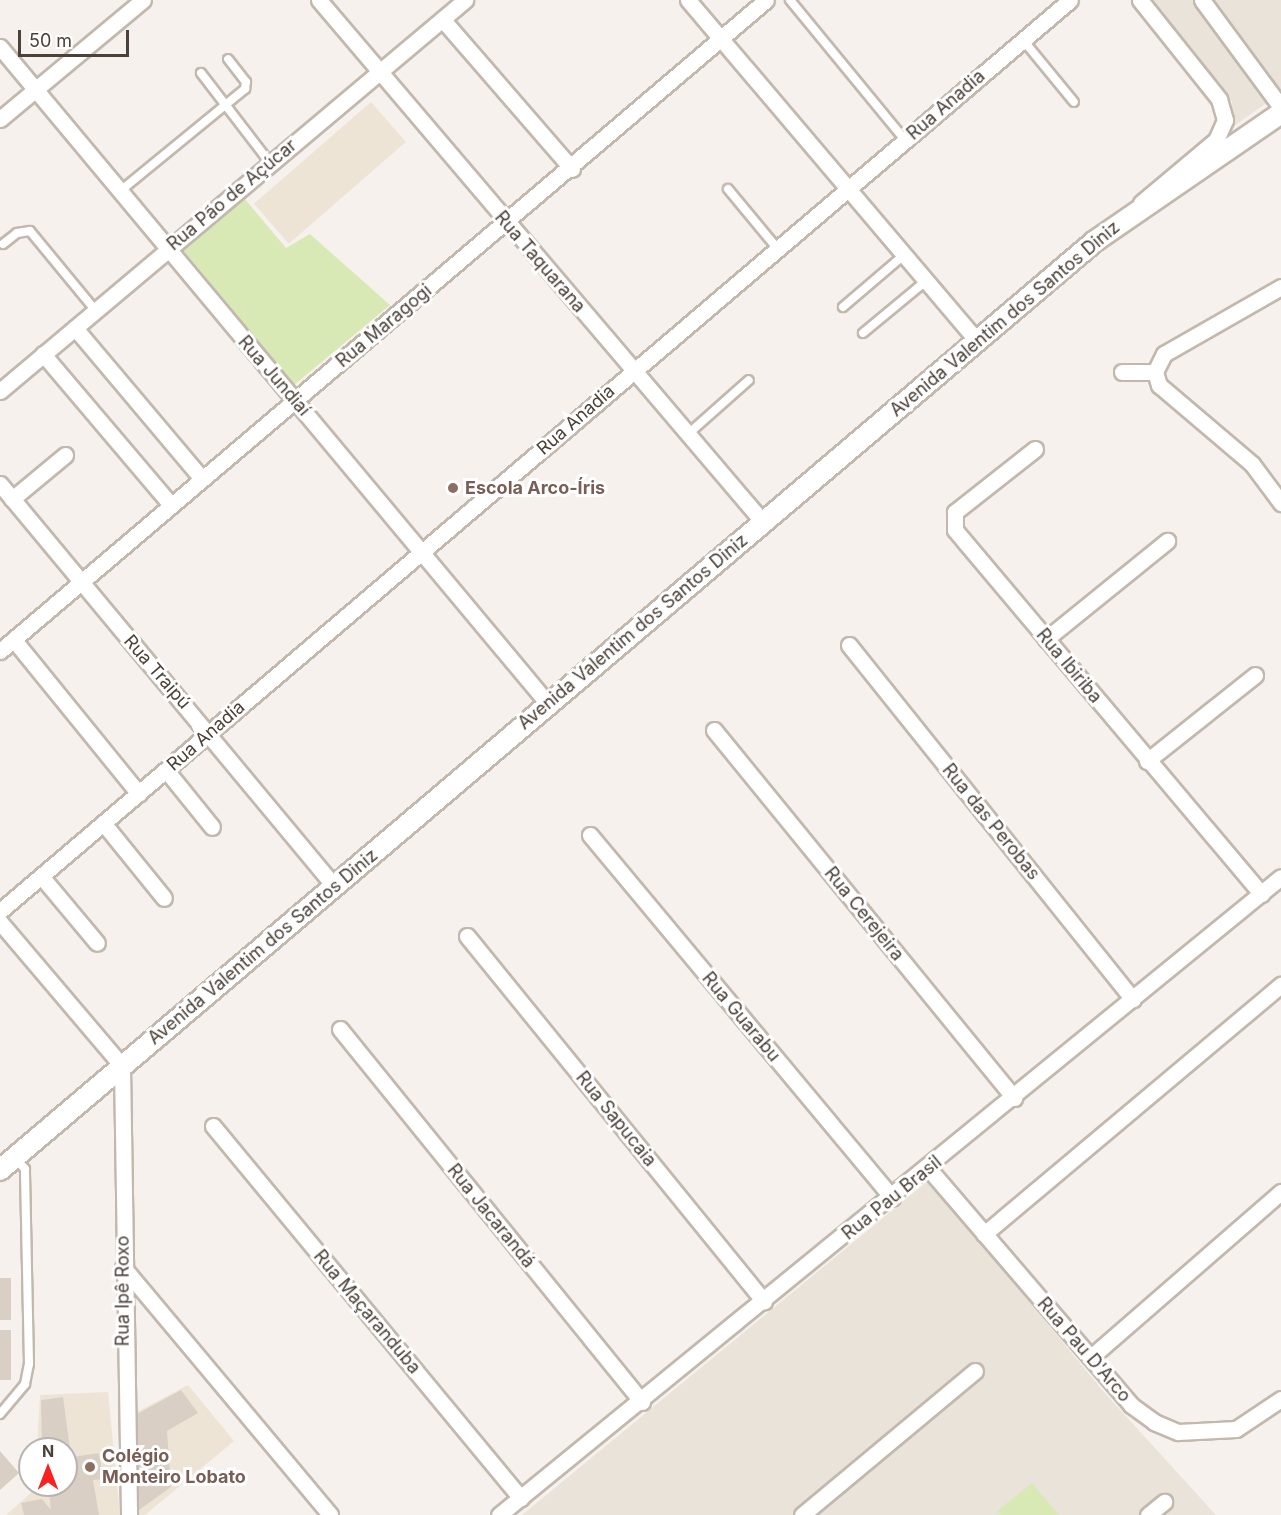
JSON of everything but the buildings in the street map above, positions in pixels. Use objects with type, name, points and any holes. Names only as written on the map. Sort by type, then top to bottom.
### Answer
[{"type":"street","points":[[0,119],[142,0]]},
{"type":"street","name":"Rua Taquarana","points":[[319,0],[763,522]]},
{"type":"street","name":"Rua Pão de Açúcar","points":[[0,391],[465,0]]},
{"type":"street","points":[[688,0],[850,188],[977,341]]},
{"type":"street","name":"Rua Maragogi","points":[[0,651],[295,400],[572,169],[766,0]]},
{"type":"street","name":"Rua Anadia","points":[[0,910],[104,824],[633,370],[1070,0]]},
{"type":"street","points":[[1133,213],[1225,126],[1219,99],[1140,0]]},
{"type":"street","points":[[1202,0],[1281,107]]},
{"type":"street","points":[[443,20],[572,169]]},
{"type":"street","name":"Rua Jundiaí","points":[[1,50],[36,89],[167,250],[424,550],[549,705]]},
{"type":"street","name":"Avenida Valentim dos Santos Diniz","points":[[8,1164],[977,341],[1133,213],[1201,173],[1281,113]]},
{"type":"street","points":[[1281,287],[1164,354],[1155,372],[1159,385],[1252,464],[1281,503]]},
{"type":"street","points":[[75,328],[202,479]]},
{"type":"street","points":[[43,354],[171,505]]},
{"type":"street","points":[[1122,372],[1155,372]]},
{"type":"street","name":"Rua Ibiriba","points":[[1035,449],[953,519],[955,530],[1147,761],[1262,894]]},
{"type":"street","points":[[12,499],[64,455]]},
{"type":"street","name":"Rua Traipú","points":[[0,484],[209,732],[335,887]]},
{"type":"street","points":[[1046,639],[1167,541]]},
{"type":"street","points":[[14,640],[139,794]]},
{"type":"street","name":"Rua das Perobas","points":[[849,645],[1133,999]]},
{"type":"street","points":[[1147,761],[1255,675]]},
{"type":"street","name":"Rua Cerejeira","points":[[714,730],[1014,1098]]},
{"type":"street","points":[[166,770],[212,827]]},
{"type":"street","points":[[104,824],[164,898]]},
{"type":"street","name":"Rua Guarabu","points":[[590,835],[892,1198]]},
{"type":"street","points":[[41,876],[98,943]]},
{"type":"street","name":"Rua Pau Brasil","points":[[499,1515],[929,1169],[1281,876]]},
{"type":"street","points":[[0,922],[122,1066]]},
{"type":"street","name":"Rua Sapucaia","points":[[467,936],[764,1302]]},
{"type":"street","points":[[984,1234],[1281,985]]},
{"type":"street","name":"Rua Jacarandá","points":[[340,1029],[642,1402]]},
{"type":"street","name":"Rua Ipê Roxo","points":[[122,1066],[123,1290],[129,1515]]},
{"type":"street","name":"Rua Maçaranduba","points":[[213,1126],[521,1498]]},
{"type":"street","name":"Rua Pau D'Arco","points":[[929,1169],[1131,1405],[1178,1432],[1236,1429],[1281,1399]]},
{"type":"street","points":[[1091,1357],[1281,1192]]},
{"type":"street","points":[[123,1267],[330,1515]]},
{"type":"street","points":[[123,1290],[141,1289]]},
{"type":"street","points":[[802,1515],[975,1371]]},
{"type":"street","points":[[1148,1515],[1164,1502]]},
{"type":"lane","points":[[790,0],[905,140]]},
{"type":"lane","points":[[1023,40],[1074,102]]},
{"type":"lane","points":[[119,192],[247,85],[228,59]]},
{"type":"lane","points":[[201,73],[270,163]]},
{"type":"lane","points":[[728,189],[777,248]]},
{"type":"lane","points":[[3,244],[30,231],[96,311]]},
{"type":"lane","points":[[843,307],[905,254]]},
{"type":"lane","points":[[863,333],[927,280]]},
{"type":"lane","points":[[688,434],[749,380]]},
{"type":"lane","points":[[0,1414],[25,1384],[29,1364],[25,1169],[8,1164]]},
{"type":"shaded area","points":[[1150,0],[1281,0],[1281,93],[1231,128],[1214,127],[1228,119],[1232,102]]},
{"type":"shaded area","points":[[371,102],[406,142],[289,244],[254,204]]},
{"type":"shaded area","points":[[929,1180],[1103,1391],[1216,1515],[522,1515]]},
{"type":"shaded area","points":[[188,1385],[234,1441],[145,1515],[137,1515],[131,1415]]},
{"type":"shaded area","name":"Colégio Monteiro Lobato","points":[[108,1392],[120,1515],[6,1515],[26,1497],[78,1497],[78,1437],[38,1437],[40,1395]]},
{"type":"green space","points":[[244,198],[286,248],[310,234],[390,305],[294,385],[183,250]]},
{"type":"green space","points":[[1032,1483],[1059,1515],[1001,1515],[997,1511]]},
{"type":"place","name":"Escola Arco-Íris","points":[[453,488]]},
{"type":"place","name":"Colégio Monteiro Lobato","points":[[90,1467]]}]
